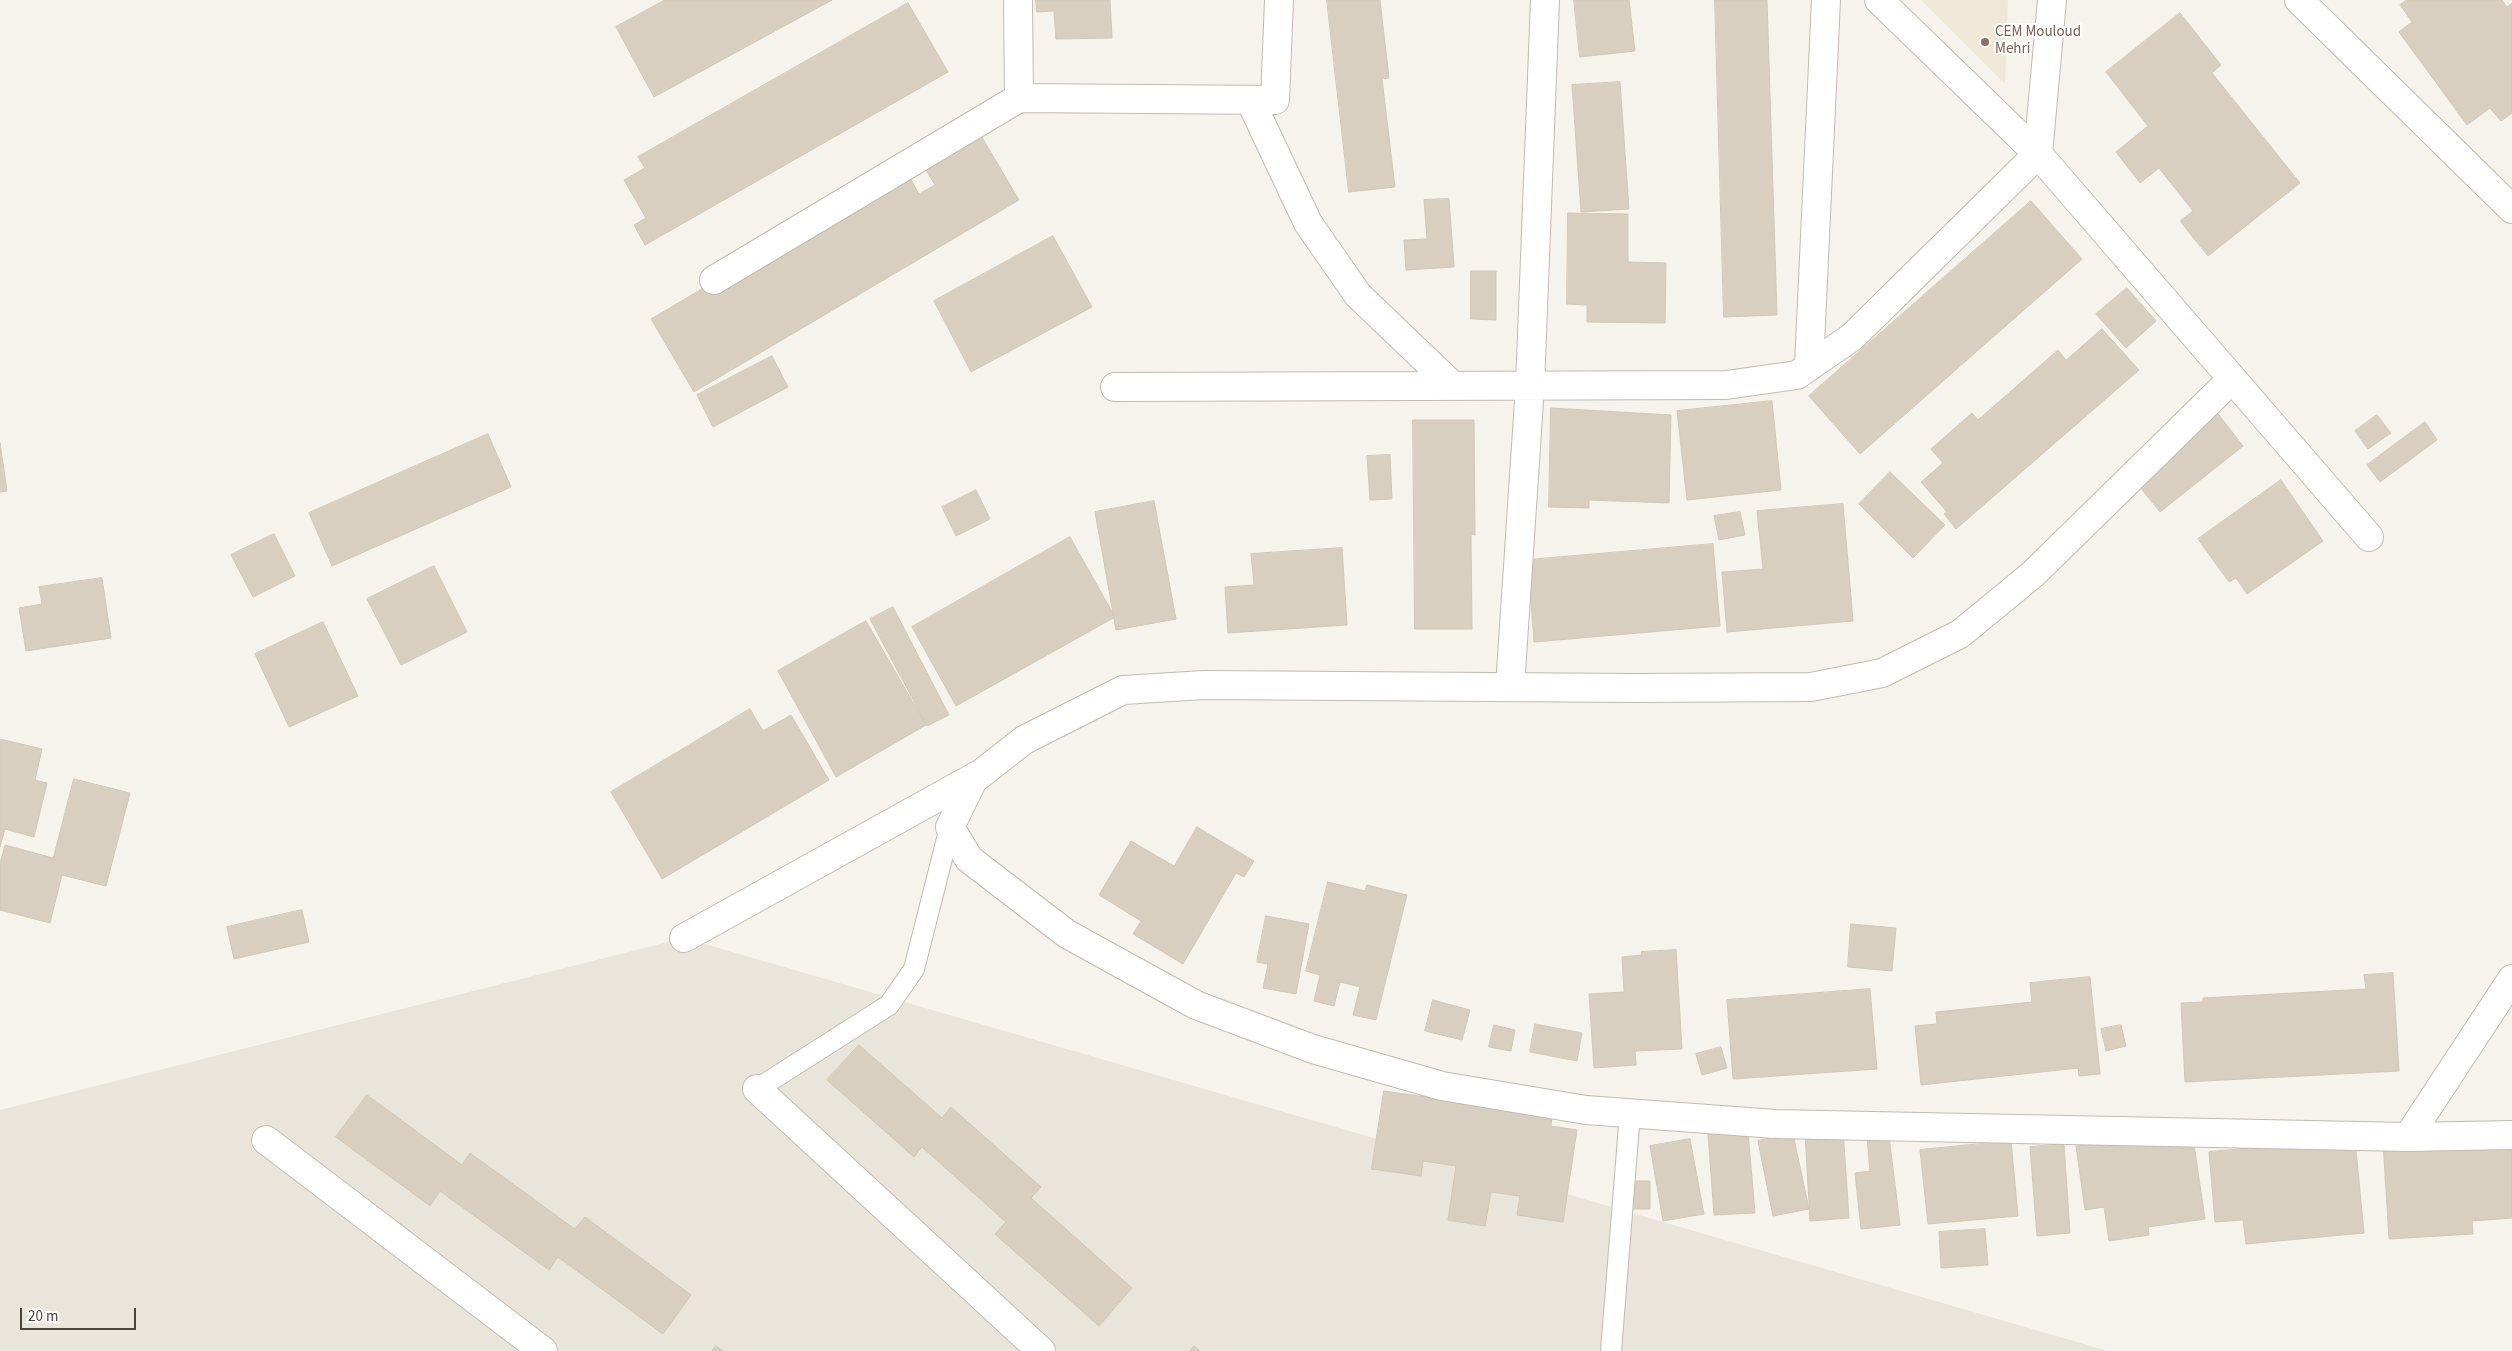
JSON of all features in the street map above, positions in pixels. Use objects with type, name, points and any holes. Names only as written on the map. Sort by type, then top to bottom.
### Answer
[{"type":"street","points":[[1018,0],[1019,98]]},
{"type":"street","points":[[714,280],[1019,98],[1275,100],[1280,0]]},
{"type":"street","points":[[1510,687],[1530,386],[1546,0]]},
{"type":"street","points":[[1809,366],[1826,0]]},
{"type":"street","points":[[1879,0],[2038,154],[2369,537]]},
{"type":"street","points":[[1115,387],[1726,384],[1797,375],[1852,337],[2038,154],[2052,0]]},
{"type":"street","points":[[2299,0],[2512,209]]},
{"type":"street","points":[[1250,100],[1308,223],[1358,295],[1453,386]]},
{"type":"street","points":[[2232,379],[2033,574],[1960,634],[1882,673],[1811,687],[1204,685],[1123,690],[1024,740],[972,780],[950,827],[969,860],[1067,934],[1196,1005],[1313,1049],[1442,1086],[1586,1110],[1775,1124],[2408,1137],[2512,1136]]},
{"type":"street","points":[[684,938],[984,771]]},
{"type":"street","points":[[2408,1137],[2512,979]]},
{"type":"street","points":[[757,1089],[1041,1351]]},
{"type":"street","points":[[266,1140],[543,1351]]},
{"type":"lane","points":[[757,1089],[889,1005],[914,969],[950,827]]},
{"type":"lane","points":[[1611,1351],[1630,1113]]},
{"type":"shaded area","name":"CEM Mouloud Mehri","points":[[1921,0],[2008,0],[2005,84]]},
{"type":"shaded area","points":[[684,938],[2108,1351],[0,1351],[0,1110]]},
{"type":"building","points":[[665,0],[832,0],[654,97],[616,27]]},
{"type":"building","points":[[1036,0],[1110,0],[1112,38],[1056,39],[1054,11],[1037,12]]},
{"type":"building","points":[[1327,0],[1380,0],[1389,78],[1382,79],[1395,187],[1349,192]]},
{"type":"building","points":[[1574,0],[1629,0],[1635,51],[1580,57]]},
{"type":"building","points":[[1715,0],[1767,0],[1777,315],[1724,317]]},
{"type":"building","points":[[2407,0],[2502,0],[2507,7],[2512,3],[2512,113],[2501,121],[2490,108],[2467,125],[2399,32],[2412,22],[2400,5]]},
{"type":"building","points":[[908,3],[948,72],[645,245],[634,225],[646,218],[624,180],[645,168],[638,157]]},
{"type":"building","points":[[2180,13],[2221,65],[2212,73],[2300,183],[2208,256],[2180,221],[2193,211],[2159,168],[2140,183],[2116,152],[2148,126],[2106,72]]},
{"type":"building","points":[[1620,82],[1629,209],[1581,212],[1572,85]]},
{"type":"building","points":[[977,129],[1019,200],[694,392],[651,319],[905,169],[919,194],[935,185],[921,162]]},
{"type":"building","points":[[1449,199],[1454,267],[1406,270],[1404,240],[1427,239],[1424,200]]},
{"type":"building","points":[[2031,201],[2082,259],[1860,454],[1809,396]]},
{"type":"building","points":[[1568,213],[1628,214],[1628,262],[1666,263],[1665,323],[1587,322],[1587,305],[1567,304]]},
{"type":"building","points":[[1053,236],[1092,307],[971,372],[934,301]]},
{"type":"building","points":[[1471,271],[1496,271],[1496,320],[1471,319]]},
{"type":"building","points":[[2127,288],[2156,321],[2126,348],[2096,314]]},
{"type":"building","points":[[2102,329],[2139,370],[1956,529],[1944,514],[1947,512],[1921,482],[1943,463],[1931,449],[1972,413],[1978,420],[2058,350],[2066,360]]},
{"type":"building","points":[[772,356],[788,387],[713,427],[697,395]]},
{"type":"building","points":[[1772,401],[1781,490],[1687,500],[1677,411]]},
{"type":"building","points":[[2212,406],[2243,446],[2160,512],[2128,472]]},
{"type":"building","points":[[1551,408],[1671,415],[1669,503],[1589,500],[1589,508],[1549,507]]},
{"type":"building","points":[[2377,415],[2391,433],[2368,449],[2355,431]]},
{"type":"building","points":[[1413,420],[1474,420],[1475,535],[1471,534],[1472,629],[1415,629]]},
{"type":"building","points":[[2425,422],[2437,440],[2380,482],[2367,465]]},
{"type":"building","points":[[488,434],[511,487],[332,566],[309,513]]},
{"type":"building","points":[[0,443],[7,491],[0,492]]},
{"type":"building","points":[[1390,455],[1392,499],[1370,500],[1367,456]]},
{"type":"building","points":[[1890,472],[1945,525],[1913,558],[1859,504]]},
{"type":"building","points":[[2281,480],[2323,541],[2247,594],[2236,578],[2229,582],[2198,539]]},
{"type":"building","points":[[976,490],[990,519],[956,536],[942,507]]},
{"type":"building","points":[[1154,501],[1176,619],[1116,630],[1095,512]]},
{"type":"building","points":[[1843,504],[1853,621],[1727,632],[1722,572],[1763,569],[1757,511]]},
{"type":"building","points":[[1740,512],[1745,535],[1719,540],[1714,516]]},
{"type":"building","points":[[274,534],[295,576],[253,597],[231,555]]},
{"type":"building","points":[[1070,537],[1115,617],[956,706],[912,627]]},
{"type":"building","points":[[1713,544],[1720,626],[1534,642],[1528,560]]},
{"type":"building","points":[[1342,548],[1347,625],[1228,633],[1225,587],[1254,585],[1251,554]]},
{"type":"building","points":[[434,566],[467,632],[401,665],[367,599]]},
{"type":"building","points":[[102,578],[111,638],[26,651],[19,608],[42,604],[39,587]]},
{"type":"building","points":[[893,607],[949,715],[927,726],[870,619]]},
{"type":"building","points":[[866,621],[926,725],[836,777],[778,671]]},
{"type":"building","points":[[323,622],[358,696],[289,727],[255,654]]},
{"type":"building","points":[[750,709],[763,731],[791,715],[829,780],[662,879],[611,792]]},
{"type":"building","points":[[0,739],[42,749],[35,780],[47,783],[34,837],[5,829],[0,847]]},
{"type":"building","points":[[74,779],[130,793],[106,886],[62,875],[50,923],[0,910],[0,864],[5,845],[53,858]]},
{"type":"building","points":[[1197,827],[1254,861],[1244,877],[1236,873],[1183,964],[1133,934],[1141,921],[1099,895],[1131,841],[1174,866]]},
{"type":"building","points":[[1328,882],[1365,891],[1367,885],[1407,895],[1376,1020],[1353,1015],[1360,987],[1340,982],[1334,1006],[1314,1001],[1320,975],[1306,971]]},
{"type":"building","points":[[302,910],[309,942],[234,959],[227,927]]},
{"type":"building","points":[[1266,916],[1309,924],[1296,994],[1263,988],[1268,964],[1257,962]]},
{"type":"building","points":[[1851,924],[1896,928],[1892,971],[1848,967]]},
{"type":"building","points":[[1676,950],[1682,1049],[1635,1051],[1636,1065],[1594,1068],[1589,994],[1624,992],[1622,957],[1642,955],[1641,952]]},
{"type":"building","points":[[2393,973],[2399,1071],[2185,1082],[2181,1003],[2203,1002],[2203,998],[2366,989],[2364,975]]},
{"type":"building","points":[[2090,977],[2100,1074],[2079,1076],[2078,1068],[1921,1085],[1915,1026],[1937,1024],[1936,1012],[2032,1002],[2030,983]]},
{"type":"building","points":[[1870,989],[1877,1069],[1733,1079],[1727,1000]]},
{"type":"building","points":[[1433,1000],[1470,1010],[1462,1040],[1425,1031]]},
{"type":"building","points":[[1535,1024],[1582,1033],[1577,1061],[1530,1052]]},
{"type":"building","points":[[1494,1025],[1515,1030],[1511,1051],[1489,1047]]},
{"type":"building","points":[[2121,1025],[2126,1046],[2106,1051],[2101,1029]]},
{"type":"building","points":[[859,1045],[942,1118],[951,1107],[1041,1187],[1031,1198],[1132,1288],[1099,1326],[995,1234],[1006,1222],[922,1147],[914,1157],[827,1080]]},
{"type":"building","points":[[1721,1047],[1727,1068],[1702,1075],[1696,1054]]},
{"type":"building","points":[[1384,1091],[1552,1115],[1551,1126],[1577,1130],[1563,1222],[1517,1215],[1520,1196],[1491,1192],[1485,1226],[1448,1220],[1456,1166],[1423,1161],[1421,1176],[1372,1169]]},
{"type":"building","points":[[367,1095],[462,1165],[470,1153],[575,1229],[585,1217],[691,1295],[663,1334],[558,1257],[549,1270],[440,1191],[430,1206],[336,1137]]},
{"type":"building","points":[[1843,1130],[1849,1218],[1810,1221],[1805,1132]]},
{"type":"building","points":[[1748,1132],[1755,1213],[1714,1215],[1708,1134]]},
{"type":"building","points":[[1793,1134],[1809,1209],[1773,1216],[1758,1141]]},
{"type":"building","points":[[2512,1134],[2512,1218],[2472,1221],[2473,1234],[2389,1239],[2383,1142]]},
{"type":"building","points":[[1889,1136],[1900,1225],[1861,1229],[1855,1173],[1870,1171],[1867,1138]]},
{"type":"building","points":[[2193,1138],[2205,1219],[2148,1227],[2149,1235],[2109,1241],[2104,1207],[2085,1210],[2076,1146],[2103,1143],[2104,1147],[2150,1140]]},
{"type":"building","points":[[1690,1139],[1704,1214],[1663,1221],[1650,1146]]},
{"type":"building","points":[[2355,1139],[2364,1233],[2246,1244],[2243,1220],[2215,1222],[2209,1152]]},
{"type":"building","points":[[2011,1141],[2018,1216],[1928,1224],[1920,1150]]},
{"type":"building","points":[[2064,1144],[2070,1233],[2037,1236],[2030,1147]]},
{"type":"building","points":[[1624,1181],[1650,1181],[1650,1209],[1624,1209]]},
{"type":"building","points":[[1985,1229],[1988,1265],[1941,1268],[1939,1232]]},
{"type":"building","points":[[716,1346],[723,1351],[712,1351]]},
{"type":"building","points":[[1194,1346],[1200,1351],[1190,1351]]},
{"type":"place","name":"CEM Mouloud Mehri","points":[[1985,42]]}]
